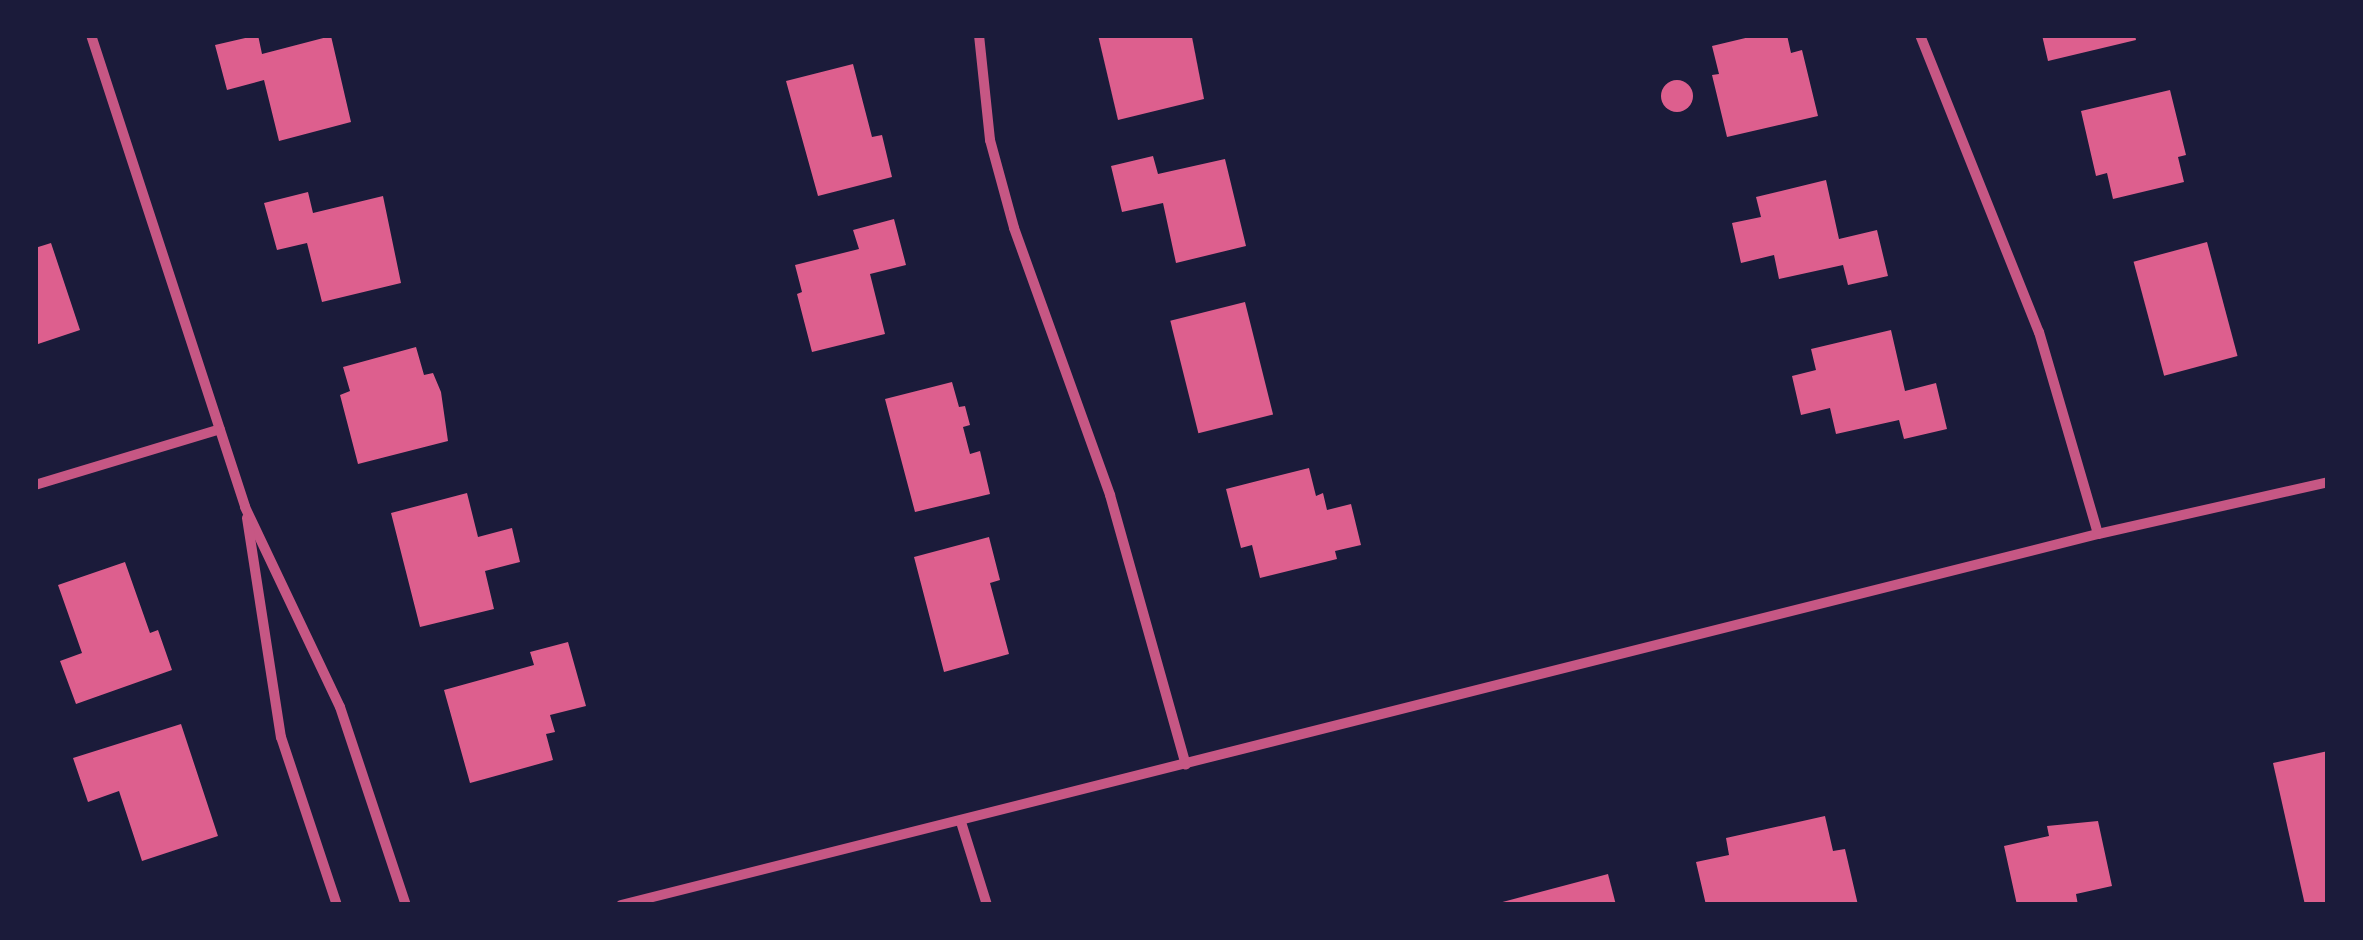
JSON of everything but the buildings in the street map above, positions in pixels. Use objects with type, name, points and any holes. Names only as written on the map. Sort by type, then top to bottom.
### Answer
[{"type":"street","points":[[91,35],[245,507],[340,706],[406,905]]},
{"type":"street","points":[[979,35],[990,140],[1014,228],[1110,495],[1186,766]]},
{"type":"street","points":[[1920,35],[2040,332],[2098,534]]},
{"type":"street","points":[[35,485],[220,429]]},
{"type":"street","points":[[621,905],[2098,534],[2328,482]]},
{"type":"street","points":[[245,507],[281,736],[337,905]]},
{"type":"street","points":[[960,822],[987,905]]}]
